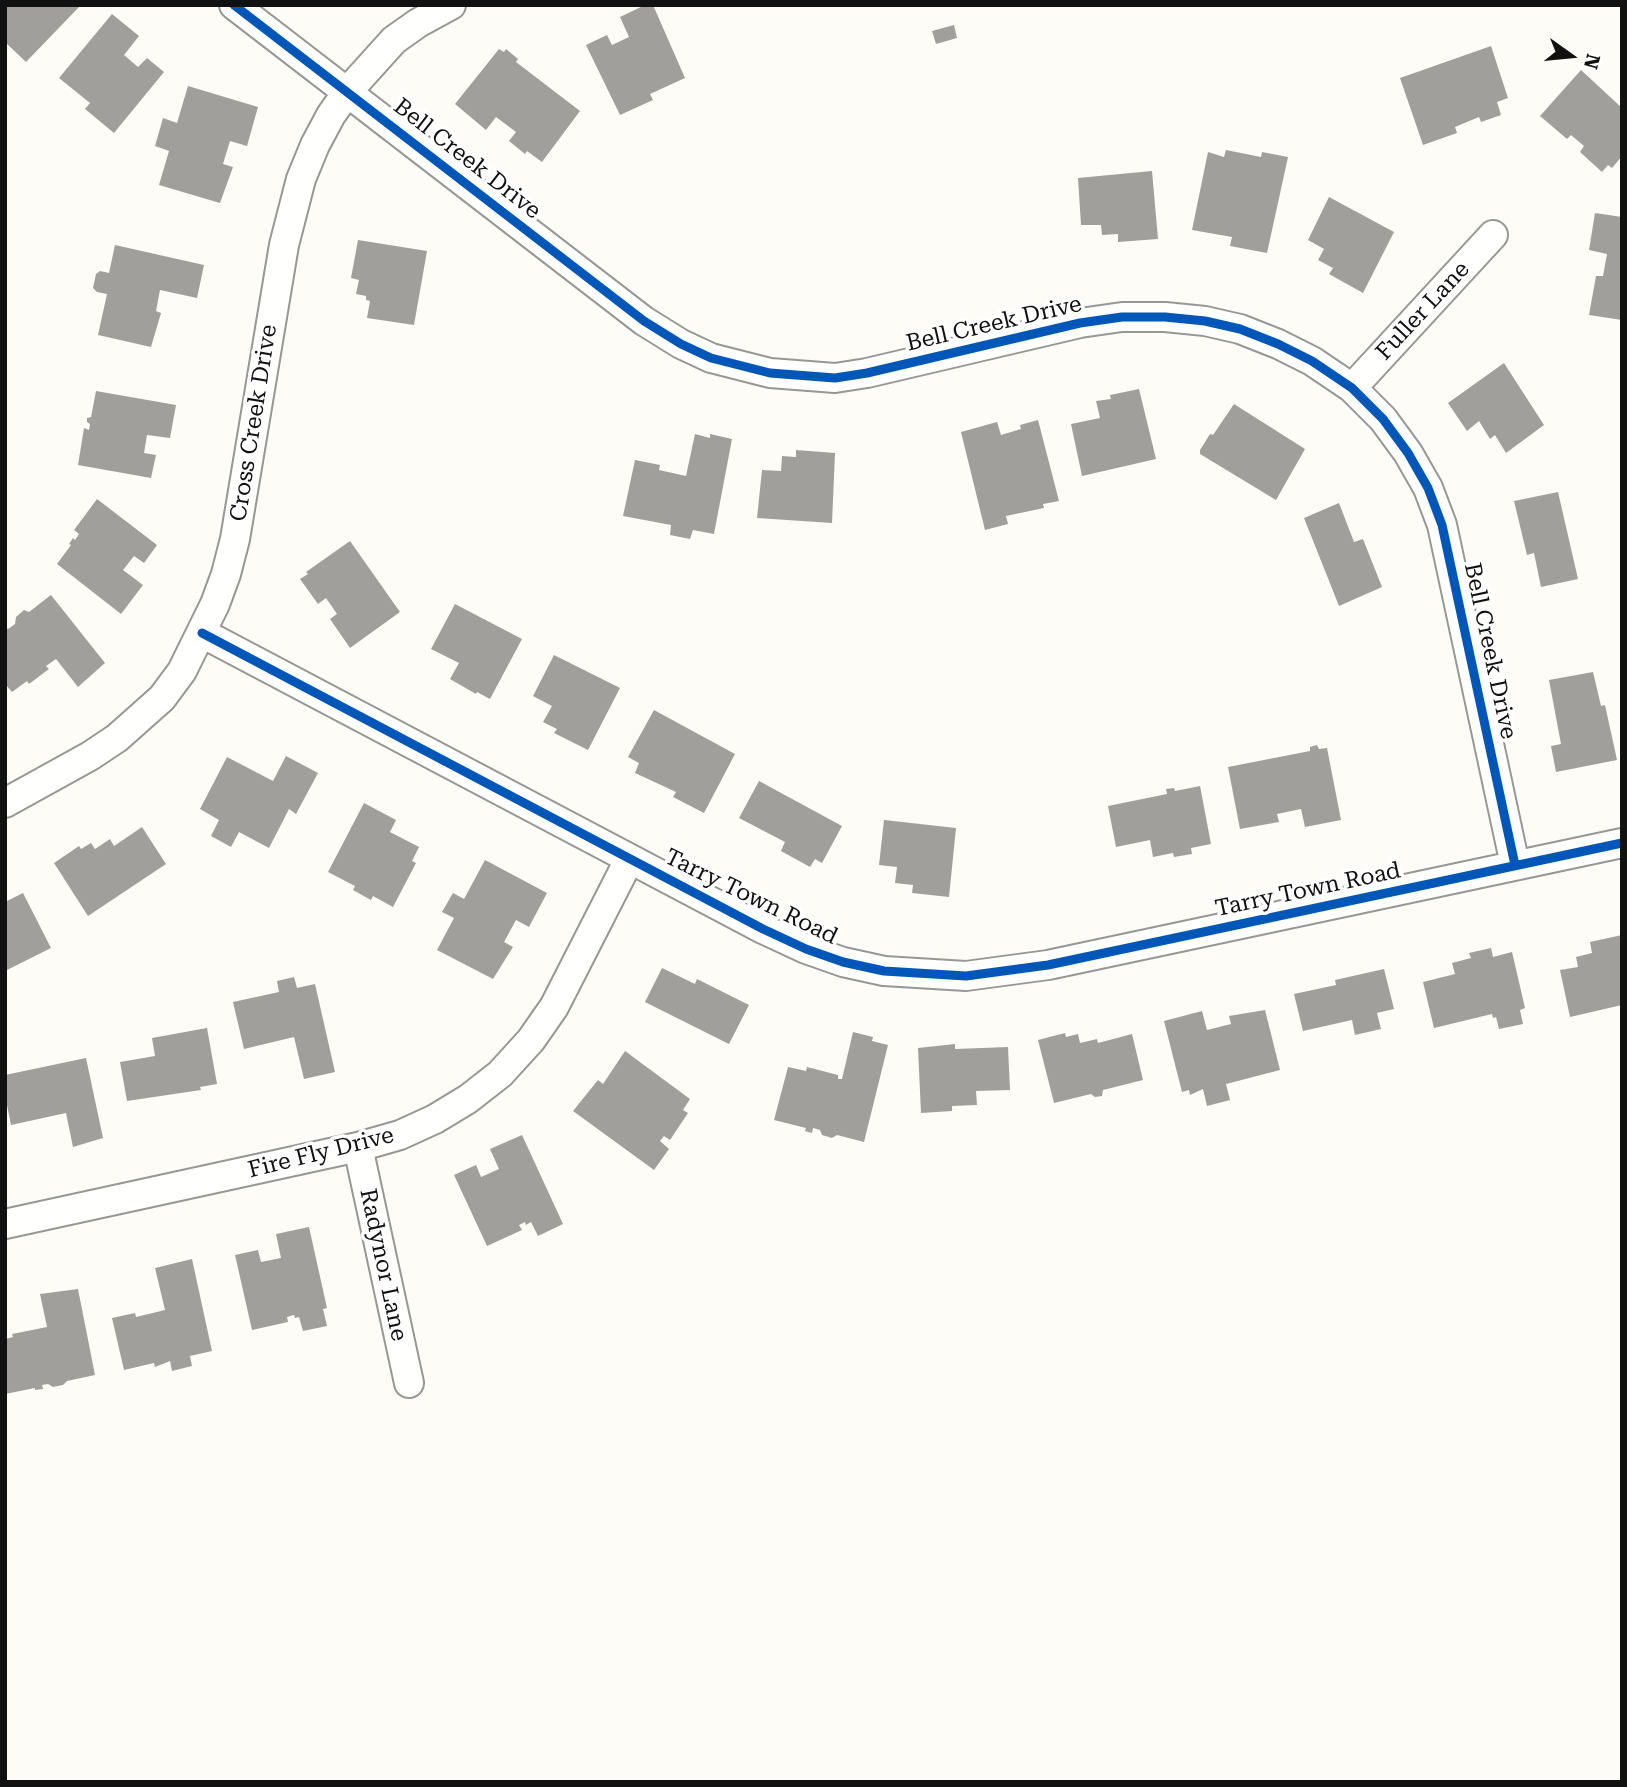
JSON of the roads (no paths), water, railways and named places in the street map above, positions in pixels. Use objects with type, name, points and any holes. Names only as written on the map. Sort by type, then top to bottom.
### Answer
[{"type":"street","name":"Bell Creek Drive","points":[[234,5],[644,321],[681,344],[711,358],[770,373],[835,378],[867,373],[1080,323],[1122,317],[1165,317],[1205,321],[1240,329],[1312,361],[1352,388],[1383,419],[1408,453],[1428,488],[1442,525],[1515,865]]},
{"type":"street","name":"Cross Creek Drive","points":[[5,803],[90,756],[141,719],[162,698],[182,671],[202,633],[226,574],[235,539],[291,212],[301,179],[331,115],[348,91],[394,40],[451,5]]},
{"type":"street","name":"Fuller Lane","points":[[1352,388],[1493,235]]},
{"type":"street","name":"Tarry Town Road","points":[[202,633],[629,860],[806,949],[843,962],[884,971],[966,976],[1048,965],[1622,843]]},
{"type":"street","name":"Fire Fly Drive","points":[[5,1224],[358,1147],[400,1135],[435,1119],[468,1099],[500,1074],[531,1040],[554,1007],[629,860]]},
{"type":"street","name":"Radynor Lane","points":[[358,1147],[409,1383]]}]
